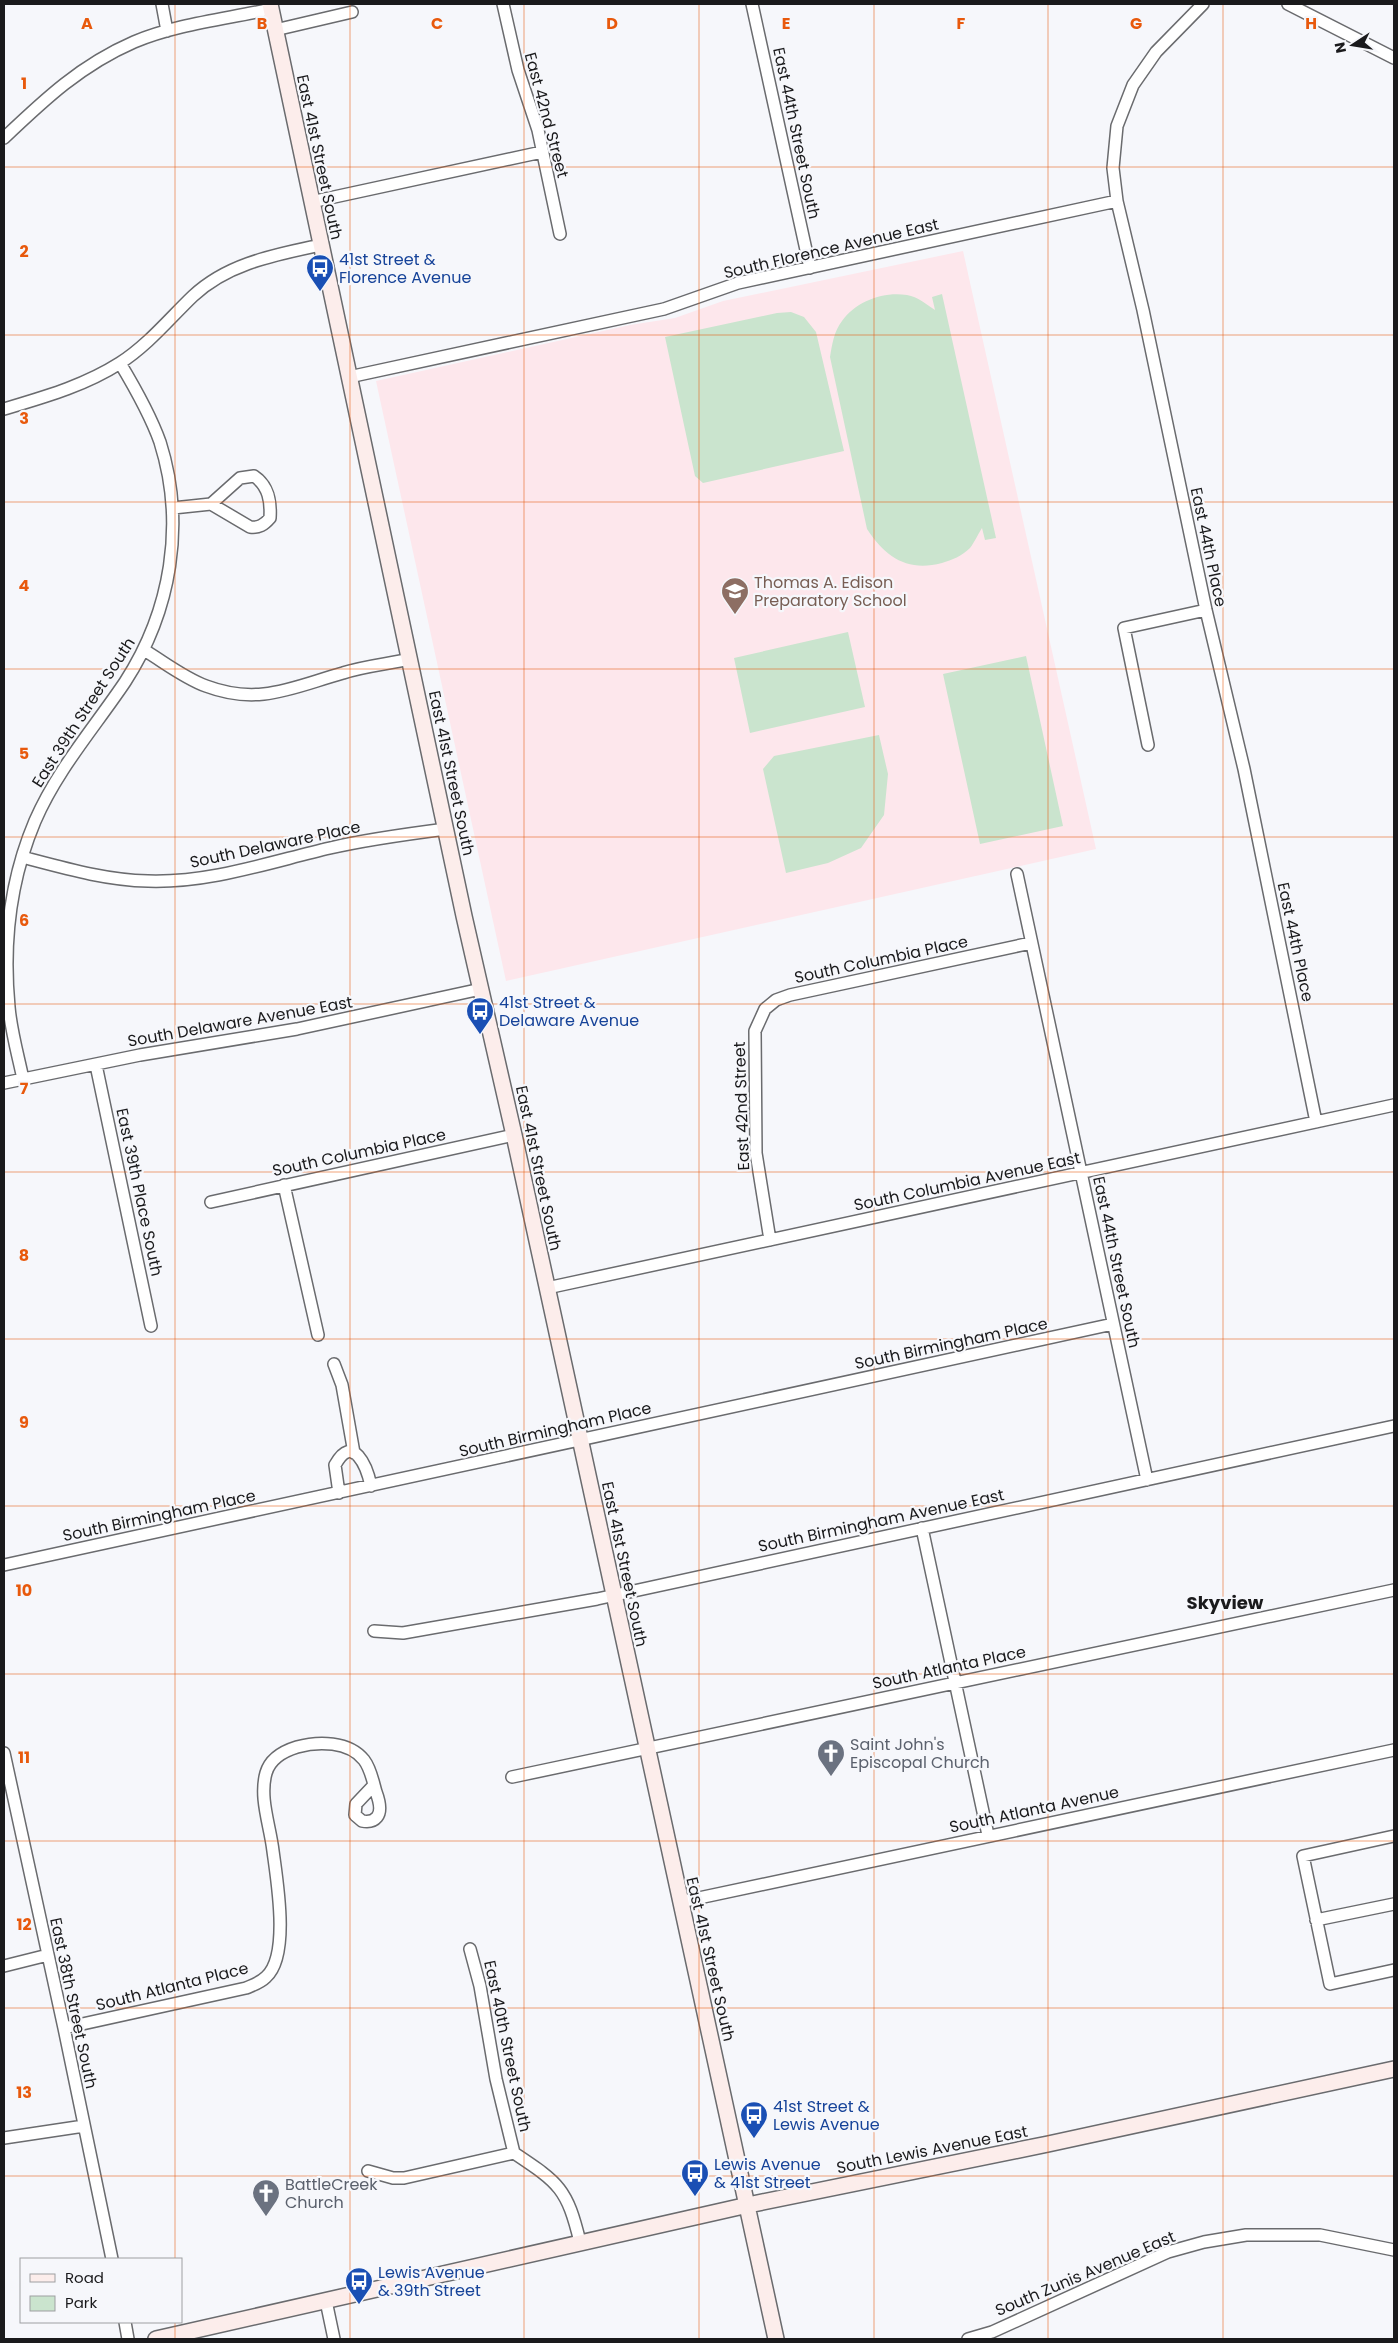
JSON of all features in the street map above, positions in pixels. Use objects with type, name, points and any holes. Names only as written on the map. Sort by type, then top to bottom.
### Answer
[{"type":"main road","name":"East 41st Street South","points":[[270,6],[446,829],[776,2339]]},
{"type":"main road","name":"South Lewis Avenue East","points":[[156,2339],[748,2205],[1054,2143],[1394,2069]]},
{"type":"street","points":[[162,4],[167,31]]},
{"type":"street","name":"East 42nd Street","points":[[503,4],[518,70],[538,130],[560,234]]},
{"type":"street","name":"East 44th Street South","points":[[752,4],[810,268]]},
{"type":"street","name":"East 44th Place","points":[[1203,4],[1156,52],[1142,70],[1124,106],[1117,126],[1113,150],[1113,168],[1117,201],[1143,310],[1206,610],[1244,769],[1316,1122]]},
{"type":"street","points":[[1288,4],[1394,58]]},
{"type":"street","points":[[4,138],[52,91],[82,71],[136,41],[167,31],[270,6]]},
{"type":"street","points":[[275,30],[352,12]]},
{"type":"street","points":[[311,202],[542,152]]},
{"type":"street","name":"South Florence Avenue East","points":[[349,377],[664,309],[738,283],[1117,201]]},
{"type":"street","points":[[4,408],[63,391],[120,363],[140,348],[194,295],[215,279],[249,262],[321,245]]},
{"type":"street","name":"East 39th Street South","points":[[23,1079],[10,1017],[7,977],[10,913],[22,857],[35,821],[64,767],[125,681],[144,650],[160,606],[172,549],[173,508],[160,442],[143,403],[120,363]]},
{"type":"street","points":[[173,508],[212,504],[240,478],[254,476],[265,487],[269,497],[270,518],[265,524],[250,528],[212,504]]},
{"type":"street","points":[[1148,745],[1124,628],[1206,610]]},
{"type":"street","points":[[144,650],[206,687],[238,694],[260,695],[277,694],[345,672],[410,659]]},
{"type":"street","name":"South Delaware Place","points":[[22,857],[106,877],[148,881],[174,881],[220,875],[364,841],[446,829]]},
{"type":"street","name":"East 44th Street South","points":[[1017,874],[1147,1480]]},
{"type":"street","name":"South Columbia Place","points":[[755,1031],[765,1009],[776,1000],[790,995],[1031,943]]},
{"type":"street","name":"South Delaware Avenue East","points":[[4,1083],[140,1055],[297,1029],[481,989]]},
{"type":"street","name":"East 42nd Street","points":[[755,1031],[756,1154],[770,1240]]},
{"type":"street","name":"East 39th Place South","points":[[96,1065],[151,1326]]},
{"type":"street","name":"South Columbia Avenue East","points":[[547,1288],[1394,1105]]},
{"type":"street","name":"South Columbia Place","points":[[211,1202],[514,1135]]},
{"type":"street","points":[[284,1185],[318,1335]]},
{"type":"street","name":"South Birmingham Place","points":[[4,1565],[1113,1324]]},
{"type":"street","points":[[334,1364],[342,1385],[354,1453],[363,1460],[372,1486]]},
{"type":"street","name":"South Birmingham Avenue East","points":[[374,1631],[403,1633],[614,1595],[1394,1426]]},
{"type":"street","points":[[339,1493],[335,1465],[343,1455],[354,1453]]},
{"type":"street","points":[[922,1528],[988,1835]]},
{"type":"street","name":"South Atlanta Place","points":[[512,1776],[1394,1590]]},
{"type":"street","name":"South Atlanta Place","points":[[64,2028],[246,1988],[267,1977],[277,1960],[280,1939],[274,1851],[263,1790],[267,1770],[276,1757],[287,1750],[307,1744],[340,1745],[356,1752],[365,1760],[374,1785]]},
{"type":"street","name":"South Atlanta Avenue","points":[[680,1902],[1394,1750]]},
{"type":"street","name":"East 38th Street South","points":[[4,1753],[112,2258]]},
{"type":"street","points":[[1394,1836],[1303,1856],[1330,1984],[1394,1971]]},
{"type":"street","points":[[1316,1920],[1394,1904]]},
{"type":"street","name":"East 40th Street South","points":[[470,1949],[480,1986],[496,2079],[514,2153],[550,2178],[565,2196],[571,2207],[580,2242]]},
{"type":"street","points":[[4,1966],[48,1955]]},
{"type":"street","points":[[4,2138],[84,2126]]},
{"type":"street","points":[[368,2171],[393,2178],[404,2178],[514,2153]]},
{"type":"street","name":"South Zunis Avenue East","points":[[968,2339],[995,2335],[1168,2252],[1204,2242],[1246,2235],[1320,2235],[1394,2250]]},
{"type":"street","points":[[326,2301],[334,2339]]},
{"type":"street","points":[[125,2323],[128,2339]]},
{"type":"shaded area","name":"Thomas A. Edison Preparatory School","points":[[963,251],[1096,849],[506,981],[376,381],[630,325],[675,318],[723,301]]},
{"type":"green space","points":[[898,294],[918,299],[935,310],[932,297],[942,294],[996,538],[985,540],[982,528],[970,548],[960,555],[942,563],[919,566],[908,564],[890,555],[867,529],[830,357],[839,325],[848,314],[863,303],[880,296]]},
{"type":"green space","points":[[791,312],[804,317],[816,332],[844,451],[703,483],[695,476],[665,337],[777,313]]},
{"type":"green space","points":[[848,632],[865,707],[750,733],[734,658]]},
{"type":"green space","points":[[1026,656],[1063,826],[980,844],[943,674]]},
{"type":"green space","points":[[879,735],[888,774],[884,815],[861,848],[828,863],[786,873],[763,769],[774,756]]},
{"type":"place","name":"41st Street & Florence Avenue","points":[[320,292]]},
{"type":"place","name":"Thomas A. Edison Preparatory School","points":[[735,615]]},
{"type":"place","name":"41st Street & Delaware Avenue","points":[[480,1035]]},
{"type":"place","name":"Saint John's Episcopal Church","points":[[831,1777]]},
{"type":"place","name":"41st Street & Lewis Avenue","points":[[754,2139]]},
{"type":"place","name":"Lewis Avenue & 41st Street","points":[[695,2197]]},
{"type":"place","name":"BattleCreek Church","points":[[266,2217]]},
{"type":"place","name":"Lewis Avenue & 39th Street","points":[[359,2305]]},
{"type":"district","name":"Skyview","points":[[1225,1603]]}]
